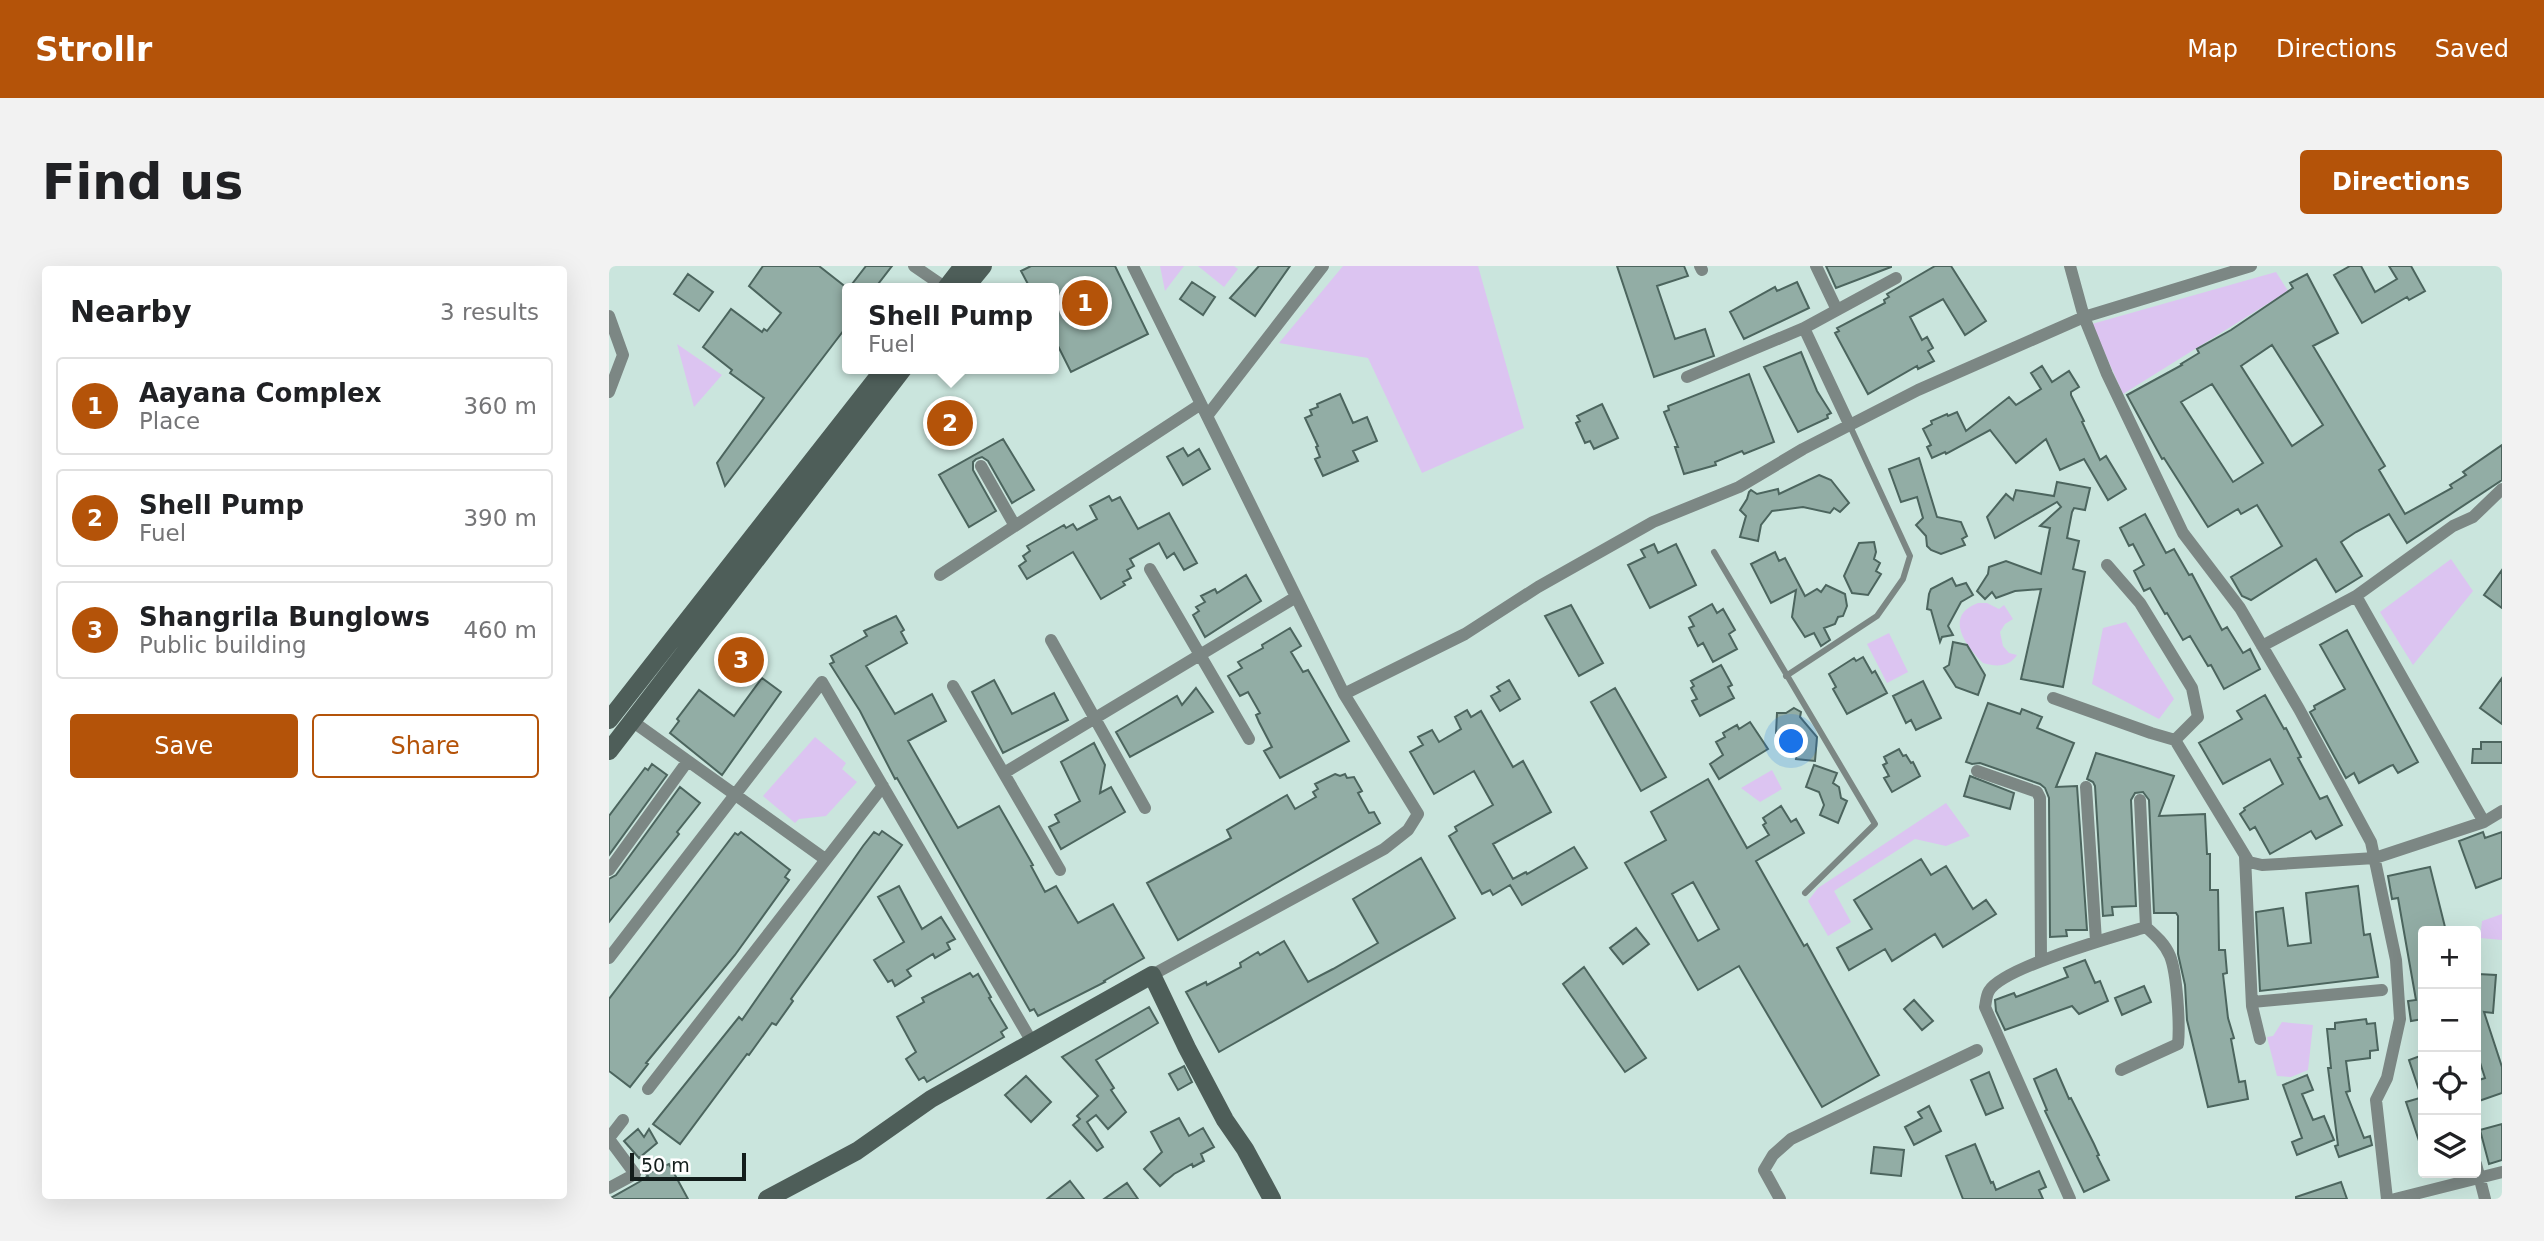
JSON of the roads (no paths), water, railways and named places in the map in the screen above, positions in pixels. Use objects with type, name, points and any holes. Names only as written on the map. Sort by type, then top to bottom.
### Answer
[{"type":"main road","points":[[950,283],[963,266]]},
{"type":"main road","points":[[969,283],[983,266]]},
{"type":"main road","points":[[609,720],[880,374]]},
{"type":"main road","points":[[609,751],[899,374]]},
{"type":"main road","points":[[768,1199],[857,1151],[931,1099],[1152,975],[1219,1108],[1272,1199]]},
{"type":"street","points":[[914,266],[939,283]]},
{"type":"street","points":[[1133,266],[1344,694],[1417,814],[1409,830],[1384,849],[1152,975]]},
{"type":"street","points":[[940,575],[1204,410],[1322,266]]},
{"type":"street","points":[[1816,266],[1837,310]]},
{"type":"street","points":[[2070,266],[2084,317],[2107,374],[2183,533],[2240,608],[2371,842],[2396,960],[2400,1019],[2387,1078],[2376,1100],[2387,1199]]},
{"type":"street","points":[[1344,694],[1465,634],[1538,587],[1653,522],[1739,487],[1803,449],[1967,367],[2084,317],[2251,266]]},
{"type":"street","points":[[1687,377],[1804,328],[1896,278]]},
{"type":"street","points":[[609,316],[623,355],[609,392]]},
{"type":"street","points":[[1804,328],[1850,426]]},
{"type":"street","points":[[981,466],[1015,526]]},
{"type":"street","points":[[2262,646],[2356,596],[2453,526],[2473,517],[2502,489]]},
{"type":"street","points":[[2107,565],[2140,603],[2192,688],[2197,717],[2175,740]]},
{"type":"street","points":[[1150,569],[1249,739]]},
{"type":"street","points":[[2356,596],[2484,822]]},
{"type":"street","points":[[1004,773],[1296,597]]},
{"type":"street","points":[[1051,640],[1145,808]]},
{"type":"street","points":[[609,958],[822,682],[1032,1042]]},
{"type":"street","points":[[953,686],[1060,870]]},
{"type":"street","points":[[2053,698],[2175,740],[2249,862],[2262,865],[2375,858],[2484,822],[2502,811]]},
{"type":"street","points":[[632,721],[825,859]]},
{"type":"street","points":[[609,870],[687,762]]},
{"type":"street","points":[[1977,771],[2037,792],[2040,798],[2041,960]]},
{"type":"street","points":[[648,1089],[883,786]]},
{"type":"street","points":[[2086,787],[2096,942]]},
{"type":"street","points":[[2121,1070],[2178,1044],[2180,1030],[2171,958],[2163,943],[2146,927],[2140,800]]},
{"type":"street","points":[[2245,857],[2252,1002],[2260,1039]]},
{"type":"street","points":[[2070,1199],[1985,1007],[1988,992],[1996,984],[2041,960],[2146,927]]},
{"type":"street","points":[[2252,1002],[2382,990]]},
{"type":"street","points":[[1780,1199],[1764,1170],[1773,1155],[1791,1139],[1976,1050]]},
{"type":"street","points":[[609,1188],[635,1174],[609,1138],[623,1120]]},
{"type":"street","points":[[2481,1177],[2502,1172]]},
{"type":"street","points":[[2395,1199],[2479,1178],[2485,1199]]},
{"type":"lane","points":[[1786,676],[1877,616],[1903,579],[1910,556],[1850,426]]},
{"type":"lane","points":[[1714,552],[1875,824],[1805,893]]},
{"type":"place","name":"Aayana Complex","points":[[1085,303]]},
{"type":"place","name":"Shell Pump","points":[[950,423]]},
{"type":"place","name":"Shangrila Bunglows","points":[[741,660]]}]
